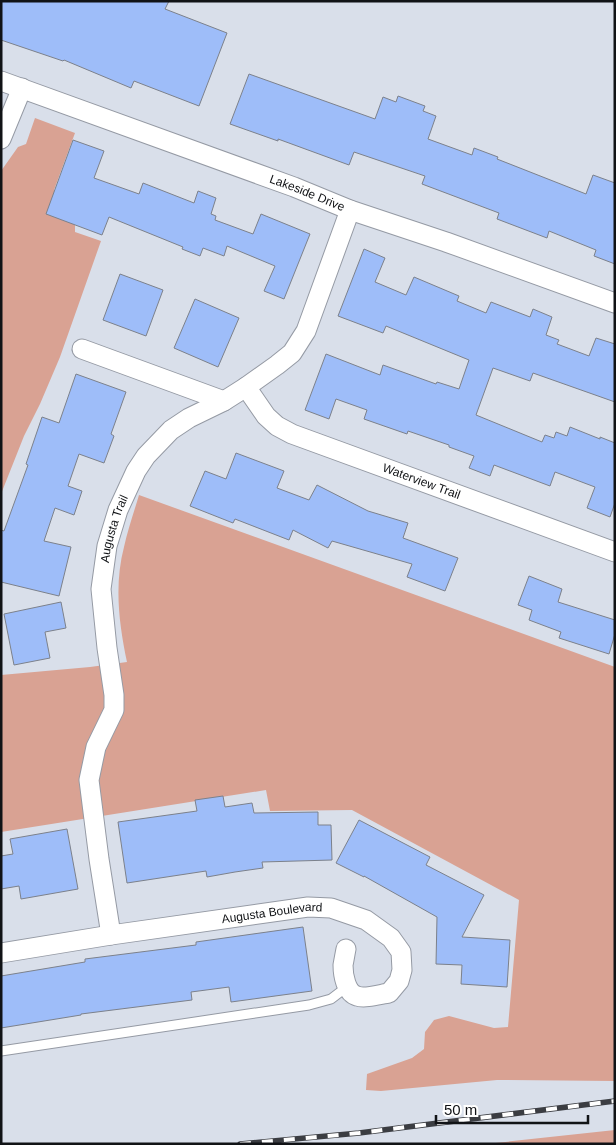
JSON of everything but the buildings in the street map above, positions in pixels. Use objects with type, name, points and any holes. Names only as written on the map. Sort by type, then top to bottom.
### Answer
[{"type":"street","name":"Lakeside Drive","points":[[1,81],[284,184],[350,210],[446,242],[615,303]]},
{"type":"street","points":[[1,138],[22,88]]},
{"type":"street","name":"Augusta Trail","points":[[111,935],[89,780],[96,747],[114,710],[114,695],[101,589],[107,546],[118,510],[136,471],[146,456],[170,430],[224,402],[277,365],[292,352],[306,331],[350,210]]},
{"type":"street","points":[[82,349],[224,402]]},
{"type":"street","name":"Waterview Trail","points":[[246,387],[266,416],[277,426],[292,434],[615,552]]},
{"type":"street","name":"Augusta Boulevard","points":[[1,953],[111,935],[308,907],[331,908],[366,920],[391,938],[401,952],[402,970],[399,981],[389,993],[357,996],[349,990],[348,986]]},
{"type":"street","points":[[346,949],[343,964],[348,986]]},
{"type":"lane","points":[[1,1051],[309,1005],[331,999],[348,986]]},
{"type":"shaded area","points":[[35,118],[75,133],[54,190],[75,222],[75,232],[101,241],[60,357],[24,436],[1,494],[1,171],[18,147],[26,144]]},
{"type":"shaded area","points":[[139,495],[615,667],[615,1081],[497,1080],[381,1091],[366,1090],[367,1074],[412,1058],[424,1049],[425,1032],[434,1020],[449,1016],[494,1028],[508,1027],[519,900],[352,810],[270,811],[266,790],[1,832],[1,675],[127,662],[120,619],[119,576],[126,540]]},
{"type":"shaded area","points":[[615,1130],[615,1144],[486,1144]]},
{"type":"railway","points":[[240,1144],[359,1133],[615,1101]]}]
